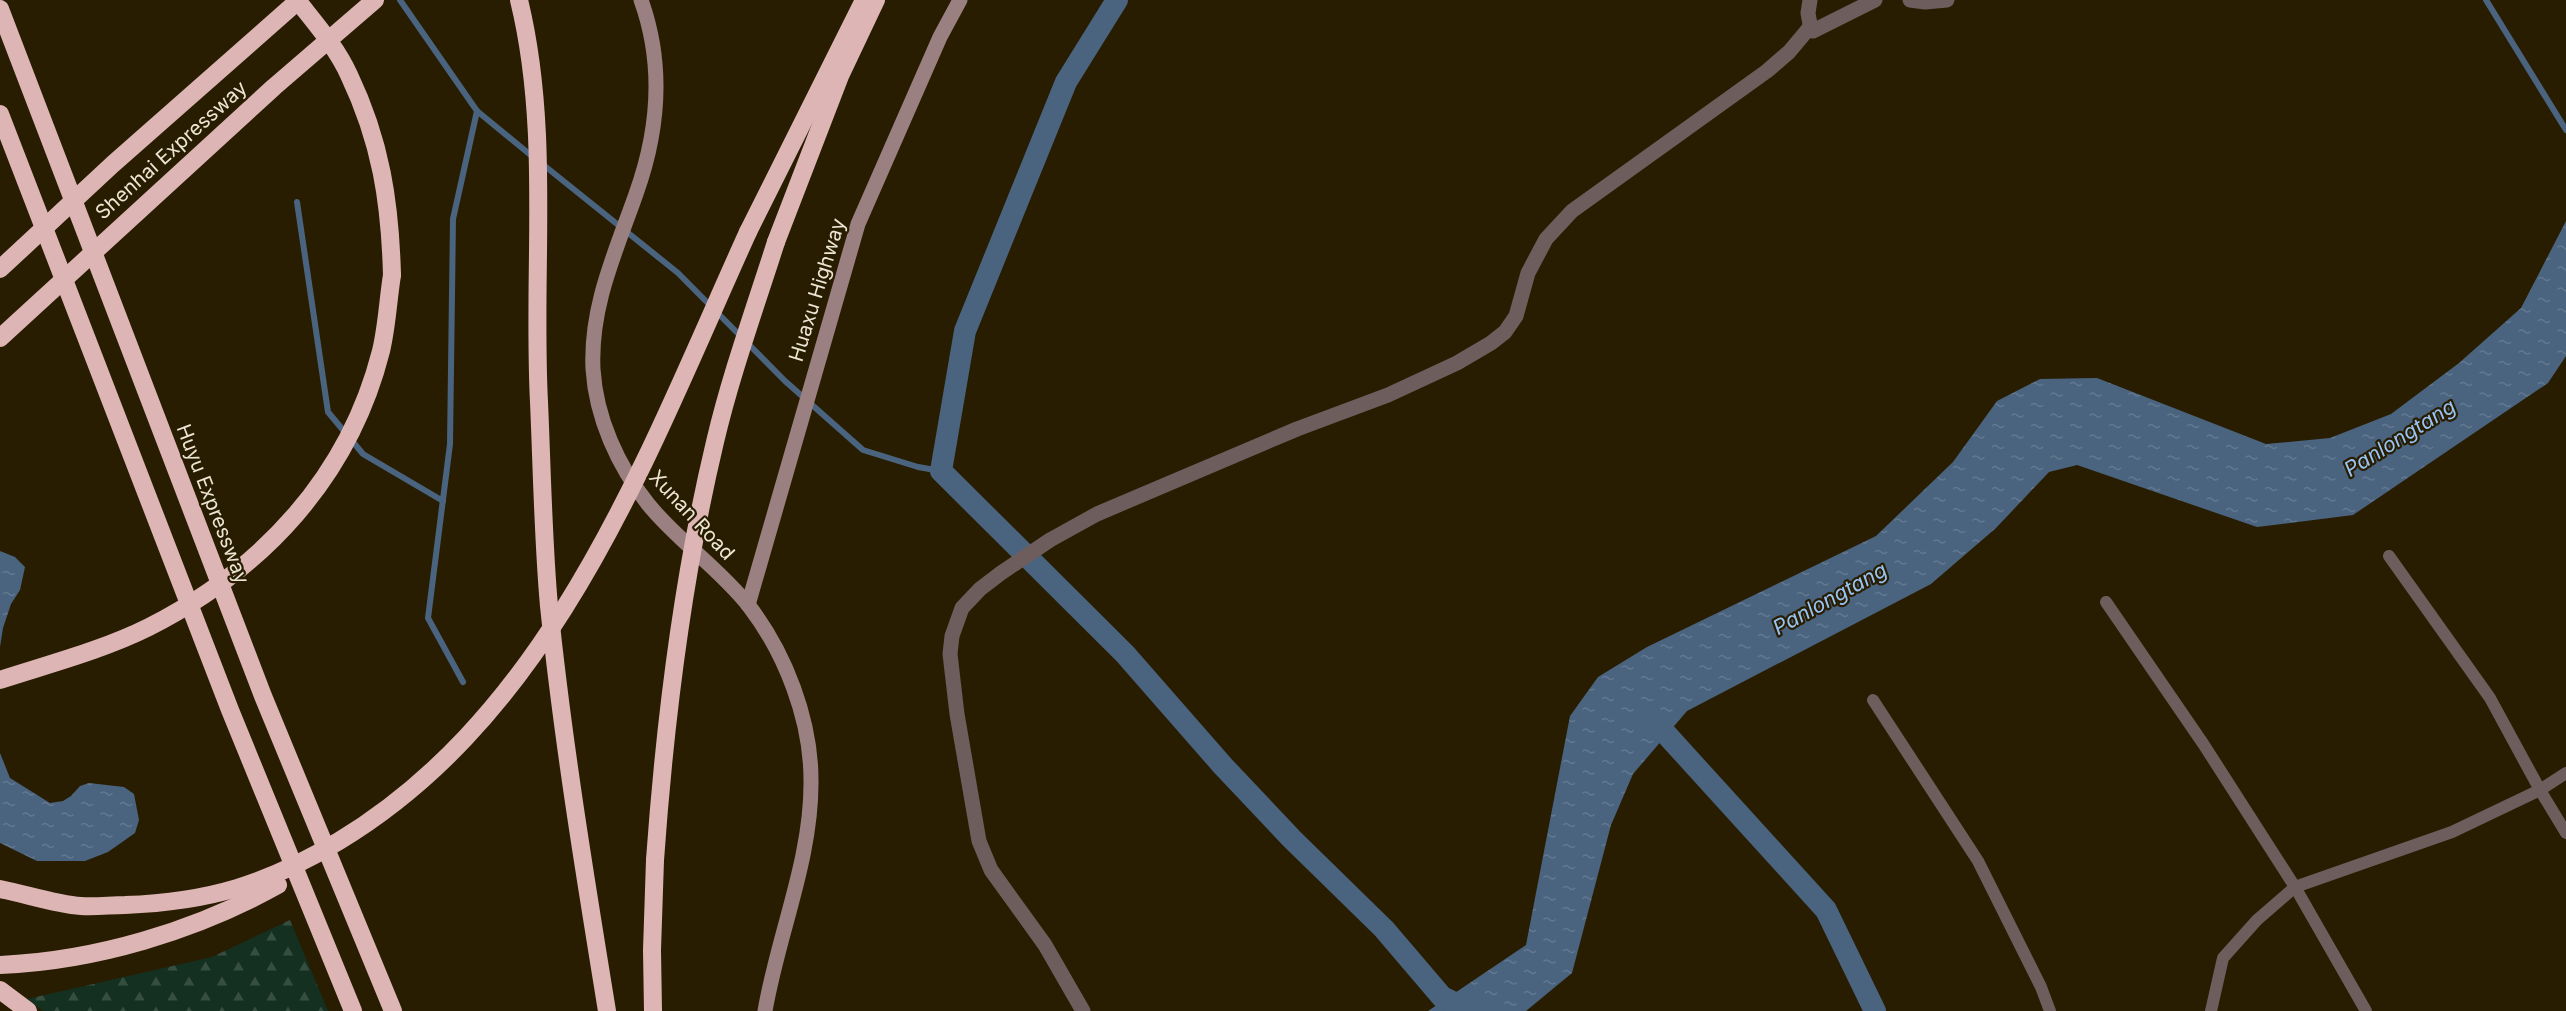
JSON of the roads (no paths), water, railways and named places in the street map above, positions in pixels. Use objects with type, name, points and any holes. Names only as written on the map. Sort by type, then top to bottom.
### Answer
[{"type":"highway","name":"Shenhai Expressway","points":[[0,269],[122,156],[298,0]]},
{"type":"highway","points":[[0,680],[148,627],[208,593],[261,552],[315,493],[355,426],[381,351],[392,275],[391,223],[384,172],[368,120],[349,73],[298,0]]},
{"type":"highway","name":"Shenhai Expressway","points":[[0,338],[256,103],[375,0]]},
{"type":"highway","points":[[519,0],[526,27],[534,84],[538,139],[538,398],[549,604],[573,808],[607,1011]]},
{"type":"highway","points":[[0,965],[66,958],[118,947],[212,916],[257,897],[309,867],[374,820],[418,785],[460,746],[535,654],[578,586],[651,447],[748,232],[864,0]]},
{"type":"highway","points":[[653,1011],[652,950],[655,860],[663,753],[676,646],[693,543],[716,441],[776,242],[840,76],[876,0]]},
{"type":"highway","name":"Huyu Expressway","points":[[0,9],[263,696],[393,1011]]},
{"type":"highway","points":[[0,114],[230,710],[353,1011]]},
{"type":"highway","points":[[0,889],[79,906],[163,903],[208,897],[252,885],[307,861],[374,820]]},
{"type":"highway","points":[[0,990],[28,1011]]},
{"type":"street","name":"Xunan Road","points":[[641,0],[656,56],[657,90],[654,124],[637,190],[600,294],[593,331],[593,370],[599,408],[611,442],[628,476],[650,506],[748,605],[769,634],[790,680],[805,729],[811,779],[808,827],[799,878],[771,977],[765,1011]]},
{"type":"street","name":"Huaxu Highway","points":[[748,605],[858,225],[940,37],[960,0]]},
{"type":"street","points":[[1810,0],[1808,13],[1811,30],[1817,30],[1875,0]]},
{"type":"street","points":[[1910,0],[1925,2],[1947,0]]},
{"type":"street","points":[[1083,1011],[1045,945],[991,870],[979,841],[957,714],[950,654],[952,636],[962,608],[980,588],[1001,573],[1050,540],[1097,514],[1297,429],[1430,376],[1491,343],[1504,332],[1516,315],[1528,273],[1546,240],[1572,211],[1767,71],[1789,52],[1810,27]]},
{"type":"lane","points":[[2389,556],[2490,698],[2566,833]]},
{"type":"lane","points":[[2106,602],[2204,745],[2295,887],[2366,1011]]},
{"type":"lane","points":[[1873,700],[1978,861],[2041,987],[2050,1011]]},
{"type":"lane","points":[[2211,1011],[2223,958],[2257,920],[2295,887],[2452,832],[2540,790],[2566,773]]},
{"type":"water","name":"Panlongtang","points":[[2566,221],[2566,356],[2548,383],[2353,515],[2257,527],[2077,465],[2049,472],[1996,528],[1931,584],[1687,711],[1633,774],[1611,825],[1572,973],[1526,1011],[1428,1011],[1526,945],[1570,716],[1598,677],[1647,647],[1876,536],[1953,462],[1997,401],[2040,379],[2097,378],[2266,444],[2330,438],[2391,414],[2459,363],[2521,308]]},
{"type":"water","points":[[0,551],[15,557],[25,567],[20,590],[11,604],[3,628],[0,647]]},
{"type":"water","points":[[0,753],[10,778],[50,803],[63,801],[80,786],[89,783],[124,787],[134,794],[139,820],[135,833],[108,852],[85,861],[37,861],[0,843]]},
{"type":"waterway","points":[[400,0],[477,111],[533,157]]},
{"type":"waterway","points":[[1117,0],[1066,82],[965,331],[941,471],[1125,654],[1223,766],[1292,839],[1384,929],[1442,997],[1471,1011]]},
{"type":"waterway","points":[[2486,0],[2566,130]]},
{"type":"waterway","points":[[463,682],[428,618],[450,444],[453,219],[477,111]]},
{"type":"waterway","points":[[541,163],[678,273],[785,381],[863,450],[918,467],[941,471]]},
{"type":"waterway","points":[[297,202],[328,412],[363,454],[443,501]]},
{"type":"waterway","points":[[1646,712],[1826,910],[1875,1011]]}]
